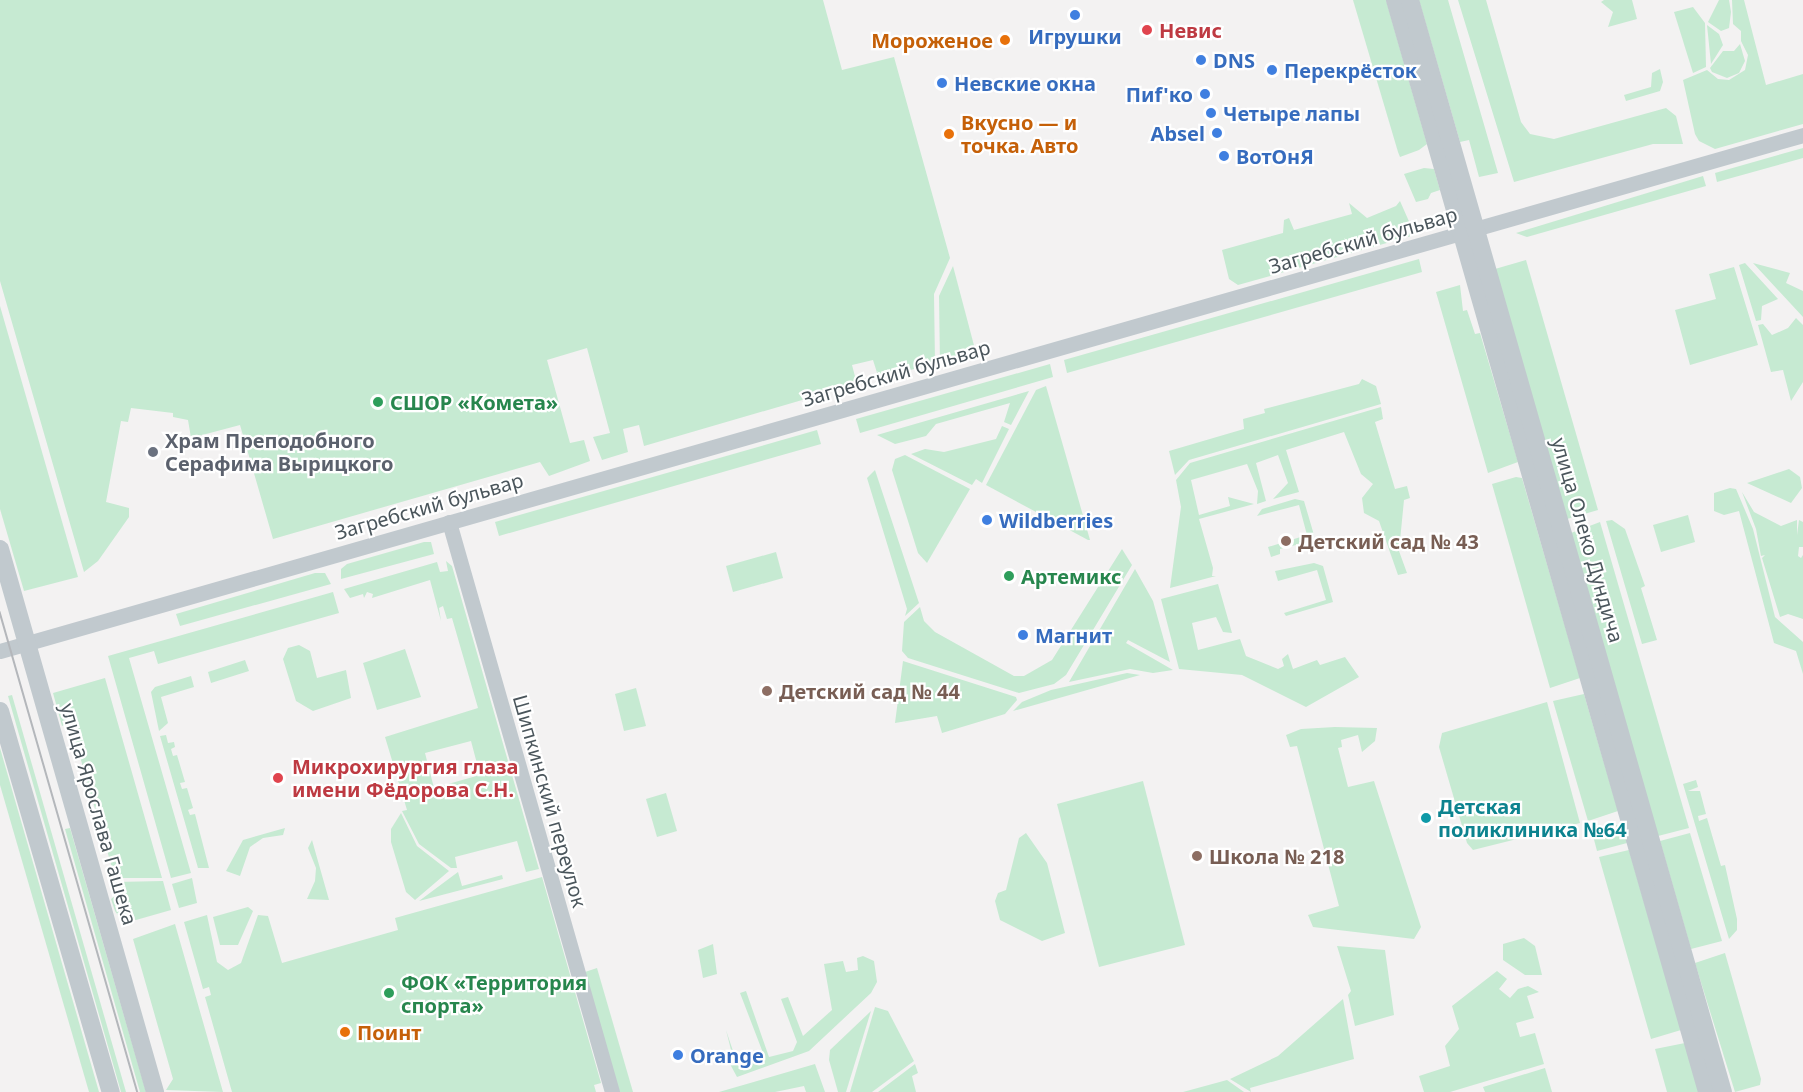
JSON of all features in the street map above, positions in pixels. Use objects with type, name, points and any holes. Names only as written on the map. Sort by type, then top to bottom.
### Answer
[{"type":"street","name":"улица Олеко Дундича","points":[[1395,0],[1469,232],[1723,1092]]},
{"type":"street","name":"улица Олеко Дундича","points":[[1410,0],[1469,232],[1707,1092]]},
{"type":"street","name":"Загребский бульвар","points":[[0,651],[1803,135]]},
{"type":"street","name":"Шипкинский переулок","points":[[449,522],[612,1092]]},
{"type":"street","name":"улица Ярослава Гашека","points":[[0,549],[154,1092]]},
{"type":"street","points":[[0,711],[111,1092]]},
{"type":"green space","points":[[0,0],[823,0],[842,70],[894,57],[950,258],[934,294],[935,363],[879,379],[873,360],[852,365],[857,384],[644,446],[639,425],[623,429],[628,452],[602,460],[593,437],[610,433],[587,348],[547,360],[570,443],[584,440],[590,461],[549,476],[540,462],[273,539],[240,425],[191,438],[188,420],[173,417],[173,413],[131,408],[128,422],[121,421],[106,502],[129,508],[129,517],[98,561],[84,572],[0,281]]},
{"type":"green space","points":[[1353,0],[1386,0],[1427,144],[1419,150],[1400,157],[1398,152]]},
{"type":"green space","points":[[1419,0],[1448,0],[1498,173],[1479,177],[1469,140],[1460,142]]},
{"type":"green space","points":[[1458,0],[1486,0],[1521,122],[1530,134],[1554,139],[1666,108],[1676,116],[1683,144],[1653,144],[1514,182]]},
{"type":"green space","points":[[1604,0],[1632,0],[1637,19],[1608,27],[1613,12],[1601,2]]},
{"type":"green space","points":[[1719,0],[1729,0],[1731,12],[1729,28],[1721,31],[1708,22]]},
{"type":"green space","points":[[1732,0],[1744,0],[1766,85],[1803,74],[1803,124],[1715,149],[1699,141],[1695,134],[1683,80],[1707,70],[1718,79],[1729,80],[1745,70],[1748,55],[1741,41],[1741,31],[1733,24]]},
{"type":"green space","points":[[1693,7],[1705,23],[1706,67],[1693,73],[1674,12]]},
{"type":"green space","points":[[1707,25],[1719,34],[1723,45],[1711,64]]},
{"type":"green space","points":[[1740,44],[1745,61],[1739,73],[1727,78],[1712,72],[1710,68],[1723,51],[1734,51]]},
{"type":"green space","points":[[1660,69],[1663,82],[1660,91],[1626,101],[1624,95],[1651,87],[1652,73]]},
{"type":"green space","points":[[1803,148],[1803,158],[1717,182],[1715,173]]},
{"type":"green space","points":[[1424,168],[1434,169],[1440,190],[1431,193],[1428,199],[1416,202],[1404,174]]},
{"type":"green space","points":[[1703,176],[1706,186],[1527,237],[1516,233]]},
{"type":"green space","points":[[1400,201],[1415,235],[1238,285],[1229,279],[1222,250],[1283,233],[1284,220],[1289,218],[1294,230],[1352,214],[1349,203],[1367,218],[1396,206]]},
{"type":"green space","points":[[1419,259],[1422,272],[1067,373],[1064,360]]},
{"type":"green space","points":[[1526,260],[1598,510],[1567,519],[1495,269]]},
{"type":"green space","points":[[1745,263],[1778,299],[1762,306],[1761,320],[1756,321],[1739,265]]},
{"type":"green space","points":[[1753,263],[1790,273],[1786,283],[1803,291],[1803,317]]},
{"type":"green space","points":[[953,266],[976,353],[940,364],[939,296]]},
{"type":"green space","points":[[1734,267],[1758,345],[1690,365],[1675,310],[1716,299],[1709,274]]},
{"type":"green space","points":[[1460,285],[1463,311],[1467,310],[1475,334],[1480,333],[1518,462],[1488,473],[1436,292]]},
{"type":"green space","points":[[0,306],[78,577],[24,591],[0,509]]},
{"type":"green space","points":[[1796,318],[1803,325],[1803,382],[1791,401],[1783,370],[1771,372],[1758,325],[1763,324],[1772,335],[1788,328]]},
{"type":"green space","points":[[1050,364],[1053,377],[860,433],[856,419]]},
{"type":"green space","points":[[1362,379],[1376,386],[1381,404],[1189,460],[1175,475],[1169,451],[1244,429],[1243,419],[1265,413],[1264,409],[1359,384]]},
{"type":"green space","points":[[1046,386],[1090,540],[986,485],[1036,390]]},
{"type":"green space","points":[[1029,391],[1011,425],[1004,422],[1010,403],[936,424],[926,436],[895,444],[877,435]]},
{"type":"green space","points":[[1381,407],[1383,419],[1375,422],[1395,489],[1407,486],[1410,498],[1404,500],[1399,551],[1407,573],[1398,575],[1379,521],[1364,513],[1362,498],[1373,484],[1361,474],[1344,432],[1286,450],[1299,492],[1273,499],[1288,483],[1278,455],[1256,463],[1266,501],[1257,504],[1258,491],[1247,464],[1191,480],[1199,515],[1230,506],[1228,497],[1254,504],[1199,519],[1213,568],[1212,576],[1216,576],[1170,588],[1181,507],[1176,480],[1190,463]]},
{"type":"green space","points":[[1002,426],[1009,429],[982,483],[976,479],[972,485],[911,454],[925,449],[944,452],[996,439]]},
{"type":"green space","points":[[817,430],[821,444],[499,536],[495,522]]},
{"type":"green space","points":[[905,455],[970,489],[927,563],[918,553],[892,470],[895,459]]},
{"type":"green space","points":[[1789,469],[1800,477],[1802,488],[1791,503],[1747,483]]},
{"type":"green space","points":[[875,470],[919,603],[905,616],[907,609],[867,478]]},
{"type":"green space","points":[[1516,477],[1522,478],[1580,678],[1550,688],[1492,484]]},
{"type":"green space","points":[[1730,488],[1736,489],[1753,529],[1775,617],[1803,642],[1803,674],[1796,651],[1774,643],[1739,511],[1724,515],[1714,511],[1714,493]]},
{"type":"green space","points":[[1742,492],[1754,512],[1781,526],[1797,520],[1797,535],[1799,520],[1803,522],[1803,547],[1799,547],[1798,556],[1801,558],[1803,555],[1803,619],[1788,614],[1780,617],[1762,558],[1765,555],[1761,556],[1756,529]]},
{"type":"green space","points":[[1295,499],[1304,501],[1314,535],[1308,542],[1280,549],[1280,554],[1271,557],[1268,547],[1307,535],[1299,505],[1257,516],[1262,509]]},
{"type":"green space","points":[[1688,515],[1695,542],[1661,552],[1653,525]]},
{"type":"green space","points":[[1612,520],[1625,529],[1645,586],[1641,588],[1657,640],[1642,644],[1606,521]]},
{"type":"green space","points":[[1600,522],[1689,828],[1658,836],[1571,533]]},
{"type":"green space","points":[[431,542],[434,554],[341,579],[341,569],[347,564]]},
{"type":"green space","points":[[1122,549],[1132,565],[1066,675],[1054,684],[1019,693],[908,658],[902,651],[904,622],[920,607],[924,621],[935,632],[1014,676],[1024,676],[1052,660]]},
{"type":"green space","points":[[776,552],[783,578],[733,592],[726,566]]},
{"type":"green space","points":[[446,561],[452,566],[539,869],[526,872],[517,841],[455,857],[457,868],[451,868],[419,844],[402,811],[407,810],[385,737],[478,708],[452,618],[447,619],[443,606],[439,608],[441,621],[430,580],[372,598],[373,594],[367,592],[364,598],[363,594],[350,598],[344,589],[437,562],[440,572],[448,571]],"holes":[[[471,741],[480,775],[434,788],[425,753]]]},
{"type":"green space","points":[[1314,563],[1323,566],[1333,602],[1286,616],[1284,613],[1326,600],[1317,570],[1278,581],[1275,571]]},
{"type":"green space","points":[[1135,569],[1153,601],[1170,662],[1128,640],[1126,643],[1173,670],[1153,673],[1130,669],[1069,682]]},
{"type":"green space","points":[[315,573],[325,573],[331,584],[180,626],[176,614]]},
{"type":"green space","points":[[1218,584],[1232,633],[1223,632],[1216,617],[1192,623],[1198,650],[1240,639],[1246,656],[1278,669],[1284,666],[1282,659],[1288,654],[1293,669],[1317,660],[1320,665],[1345,657],[1359,677],[1306,707],[1242,675],[1179,669],[1161,599]]},
{"type":"green space","points":[[333,592],[339,613],[158,664],[154,651],[129,658],[191,873],[171,878],[108,656]]},
{"type":"green space","points":[[299,645],[310,651],[317,678],[346,670],[351,698],[313,711],[296,701],[283,659],[288,648]]},
{"type":"green space","points":[[405,649],[421,697],[377,710],[363,663]]},
{"type":"green space","points":[[245,660],[249,671],[211,683],[208,672]]},
{"type":"green space","points":[[903,661],[1016,697],[1017,700],[1005,714],[942,733],[937,716],[895,723]]},
{"type":"green space","points":[[1127,673],[1140,675],[1013,711],[1022,702],[1051,690]]},
{"type":"green space","points":[[191,676],[194,687],[161,697],[168,723],[159,731],[151,692],[155,687]]},
{"type":"green space","points":[[105,678],[162,878],[115,878],[70,722],[62,726],[53,693]]},
{"type":"green space","points":[[636,688],[646,726],[624,731],[615,694]]},
{"type":"green space","points":[[1584,694],[1618,811],[1588,821],[1553,701]]},
{"type":"green space","points":[[12,695],[126,1092],[121,1092],[8,696]]},
{"type":"green space","points":[[1547,702],[1580,823],[1473,850],[1467,843],[1439,747],[1442,733]]},
{"type":"green space","points":[[1377,728],[1375,741],[1362,752],[1358,735],[1341,740],[1342,747],[1338,748],[1348,787],[1374,781],[1421,927],[1414,939],[1313,927],[1308,915],[1339,906],[1297,746],[1290,747],[1286,735],[1301,729]]},
{"type":"green space","points":[[166,735],[168,743],[174,742],[175,747],[171,749],[173,756],[177,755],[185,782],[180,783],[182,789],[187,788],[193,808],[188,810],[190,815],[195,814],[209,868],[198,868],[160,736]]},
{"type":"green space","points":[[0,748],[99,1092],[89,1092],[0,785]]},
{"type":"green space","points":[[1696,780],[1698,787],[1688,791],[1700,791],[1706,814],[1698,816],[1699,821],[1707,818],[1721,866],[1725,865],[1737,919],[1737,930],[1729,939],[1683,784]]},
{"type":"green space","points":[[1143,781],[1185,945],[1099,967],[1057,804]]},
{"type":"green space","points":[[666,793],[677,831],[657,837],[646,799]]},
{"type":"green space","points":[[401,813],[417,846],[449,871],[415,900],[406,892],[391,842],[391,829]]},
{"type":"green space","points":[[1617,825],[1622,826],[1627,843],[1597,851],[1592,832]]},
{"type":"green space","points":[[70,828],[146,1092],[140,1092],[65,829]]},
{"type":"green space","points":[[285,828],[283,835],[263,838],[250,847],[240,876],[226,871],[243,840]]},
{"type":"green space","points":[[1026,833],[1047,863],[1065,933],[1042,941],[1000,920],[995,901],[998,893],[1006,890],[1019,838]]},
{"type":"green space","points":[[1690,833],[1722,941],[1691,949],[1660,841]]},
{"type":"green space","points":[[312,840],[329,900],[307,899],[315,881],[316,868],[308,848]]},
{"type":"green space","points":[[1629,850],[1681,1030],[1651,1039],[1599,857]]},
{"type":"green space","points":[[458,872],[462,886],[502,875],[503,879],[419,901]]},
{"type":"green space","name":"ФОК «Территория спорта»","points":[[542,877],[601,1083],[594,1085],[596,1092],[232,1092],[205,997],[211,995],[209,987],[203,989],[184,922],[207,915],[217,962],[228,970],[241,963],[258,915],[268,916],[282,963],[398,930],[395,918]]},
{"type":"green space","points":[[192,878],[197,903],[179,908],[172,884]]},
{"type":"green space","points":[[163,881],[171,910],[136,920],[120,918],[111,899],[119,893],[116,882]]},
{"type":"green space","points":[[248,907],[253,911],[238,945],[220,945],[213,917]]},
{"type":"green space","points":[[175,924],[223,1092],[166,1090],[173,1079],[133,939]]},
{"type":"green space","points":[[1524,938],[1535,946],[1542,975],[1525,975],[1503,960],[1503,944]]},
{"type":"green space","points":[[713,944],[717,974],[703,978],[698,950]]},
{"type":"green space","points":[[1337,946],[1385,950],[1394,1015],[1355,1026],[1348,995],[1351,991]]},
{"type":"green space","points":[[1725,953],[1761,1079],[1760,1085],[1735,1092],[1695,963]]},
{"type":"green space","points":[[863,956],[874,961],[877,982],[871,993],[809,1051],[737,1077],[730,1064],[734,1062],[726,1030],[738,1066],[765,1058],[740,993],[746,991],[769,1057],[793,1051],[797,1042],[781,999],[788,997],[803,1036],[832,1010],[824,964],[843,961],[846,972],[858,970],[857,958]]},
{"type":"green space","points":[[597,968],[633,1092],[619,1092],[585,972]]},
{"type":"green space","points":[[1497,971],[1507,979],[1499,989],[1510,998],[1518,989],[1528,986],[1539,992],[1527,996],[1534,1018],[1516,1023],[1520,1037],[1535,1033],[1544,1064],[1450,1092],[1424,1092],[1419,1076],[1450,1066],[1445,1046],[1459,1029],[1452,1006]]},
{"type":"green space","points":[[1343,999],[1354,1059],[1250,1088],[1251,1092],[1230,1079],[1278,1056]]},
{"type":"green space","points":[[875,1007],[888,1011],[914,1061],[872,1092],[850,1092]]},
{"type":"green space","points":[[871,1011],[846,1092],[838,1092],[829,1060],[830,1050]]},
{"type":"green space","points":[[1685,1043],[1699,1092],[1667,1092],[1655,1049]]},
{"type":"green space","points":[[815,1064],[825,1092],[806,1092],[804,1086],[775,1092],[719,1092]]},
{"type":"green space","points":[[915,1064],[918,1073],[912,1076],[916,1092],[878,1092]]},
{"type":"green space","points":[[1545,1068],[1552,1092],[1485,1092],[1483,1087]]},
{"type":"green space","points":[[1227,1080],[1244,1092],[1183,1092]]},
{"type":"tram line","points":[[0,612],[138,1092]]},
{"type":"place","name":"Игрушки","points":[[1075,15]]},
{"type":"place","name":"Невис","points":[[1147,30]]},
{"type":"place","name":"Мороженое","points":[[1005,40]]},
{"type":"place","name":"DNS","points":[[1201,60]]},
{"type":"place","name":"Перекрёсток","points":[[1272,70]]},
{"type":"place","name":"Невские окна","points":[[942,83]]},
{"type":"place","name":"Пиf'ко","points":[[1205,94]]},
{"type":"place","name":"Четыре лапы","points":[[1211,113]]},
{"type":"place","name":"Absel","points":[[1217,133]]},
{"type":"place","name":"Вкусно — и точка. Авто","points":[[949,134]]},
{"type":"place","name":"ВотОнЯ","points":[[1224,156]]},
{"type":"place","name":"СШОР «Комета»","points":[[378,402]]},
{"type":"place","name":"Храм Преподобного Серафима Вырицкого","points":[[153,452]]},
{"type":"place","name":"Wildberries","points":[[987,520]]},
{"type":"place","name":"Детский сад № 43","points":[[1286,541]]},
{"type":"place","name":"Артемикс","points":[[1009,576]]},
{"type":"place","name":"Магнит","points":[[1023,635]]},
{"type":"place","name":"Детский сад № 44","points":[[767,691]]},
{"type":"place","name":"Микрохирургия глаза имени Фёдорова С.Н.","points":[[278,778]]},
{"type":"place","name":"Детская поликлиника №64","points":[[1426,818]]},
{"type":"place","name":"Школа № 218","points":[[1197,856]]},
{"type":"place","name":"ФОК «Территория спорта»","points":[[389,993]]},
{"type":"place","name":"Поинт","points":[[345,1032]]},
{"type":"place","name":"Orange","points":[[678,1055]]}]
